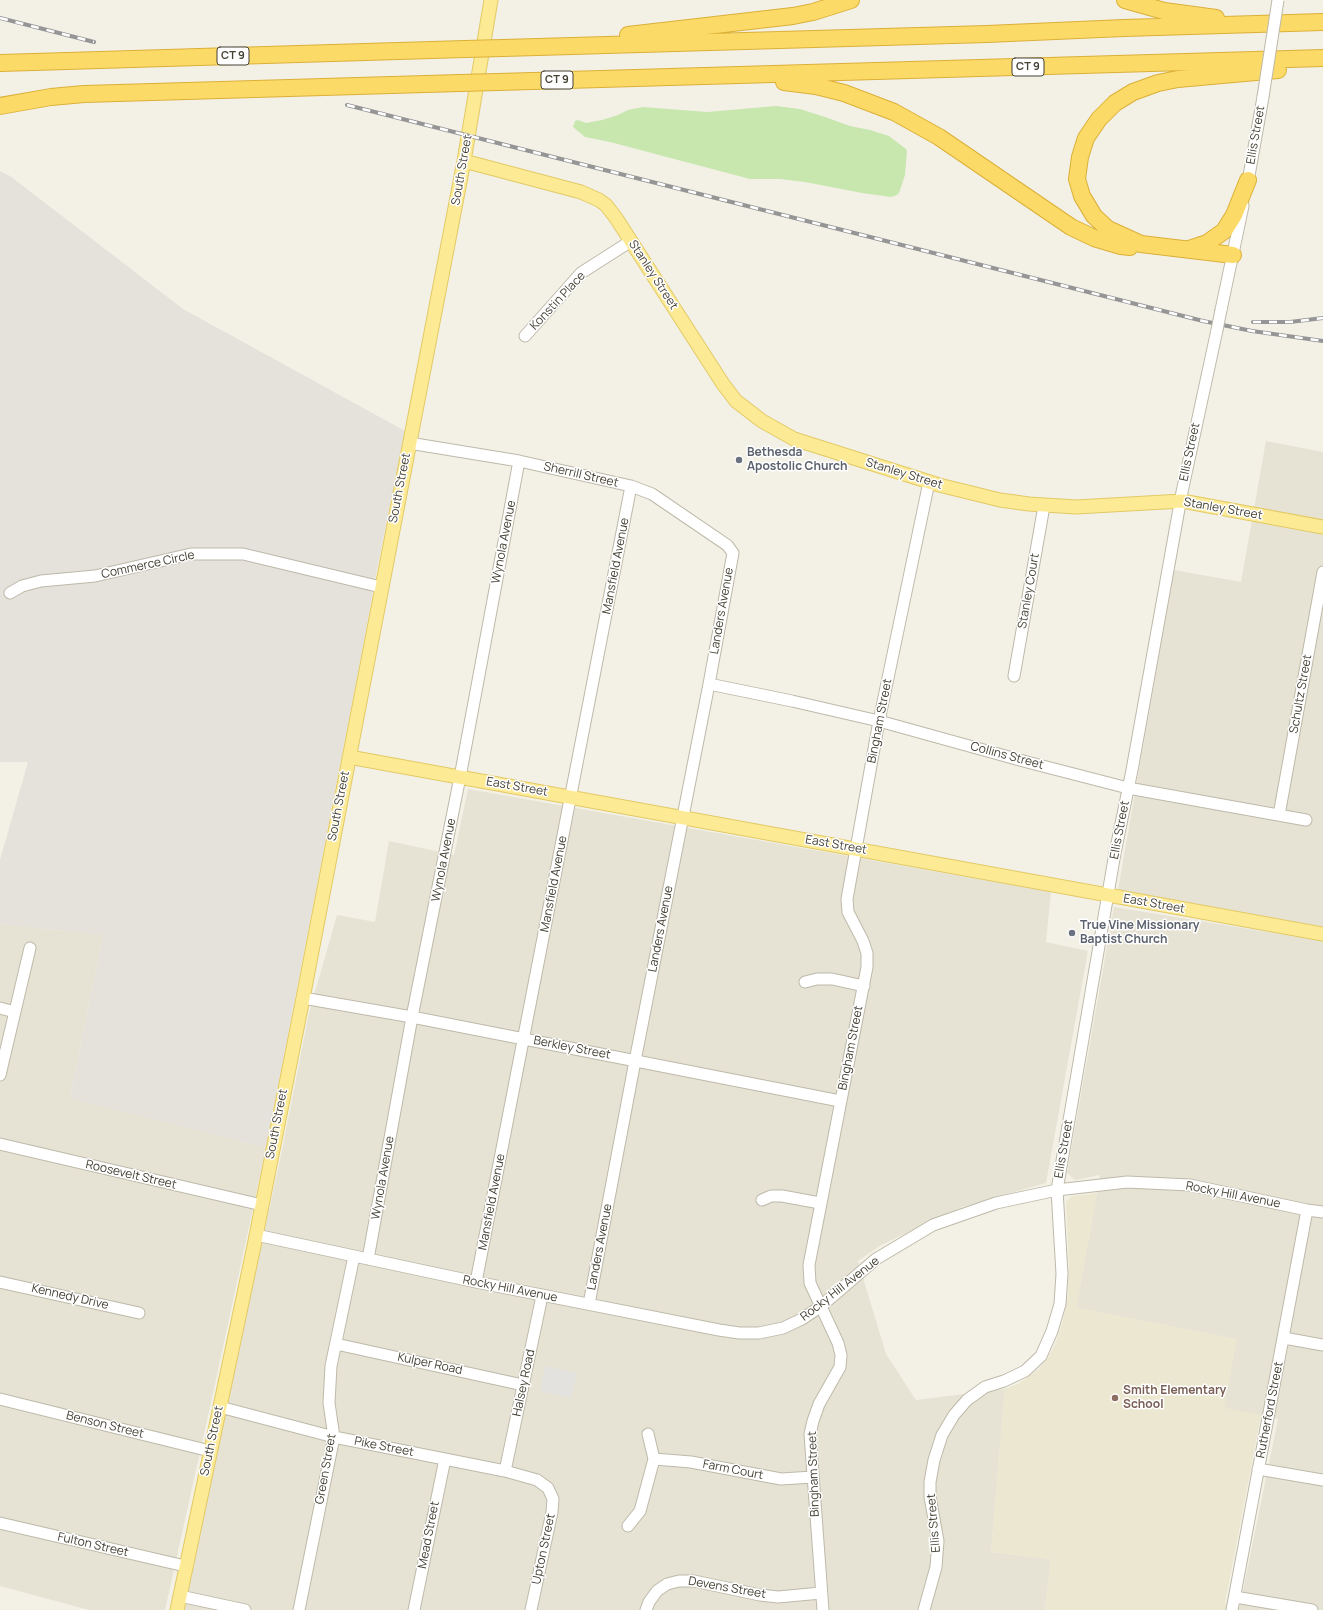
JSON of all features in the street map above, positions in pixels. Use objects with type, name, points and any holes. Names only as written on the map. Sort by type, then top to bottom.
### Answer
[{"type":"highway","points":[[562,46],[592,39],[793,16],[813,12],[851,0]]},
{"type":"highway","points":[[1125,0],[1164,11],[1221,18],[1250,24]]},
{"type":"highway","name":"CT 9","points":[[0,62],[987,34],[1323,22]]},
{"type":"highway","name":"CT 9","points":[[0,106],[38,99],[84,94],[1323,58]]},
{"type":"highway","points":[[1233,255],[1142,244],[1114,232],[1101,224],[1088,208],[1079,189],[1078,168],[1083,146],[1093,126],[1106,110],[1133,92],[1168,80],[1323,65]]},
{"type":"highway","points":[[733,75],[758,80],[787,82],[823,88],[886,108],[939,137],[1051,215],[1076,230],[1094,238],[1121,246],[1131,247],[1142,244]]},
{"type":"highway","points":[[1185,249],[1207,243],[1224,231],[1238,206],[1248,180]]},
{"type":"main road","name":"South Street","points":[[177,1610],[185,1566],[262,1206],[303,998],[348,757],[464,161],[491,0]]},
{"type":"main road","name":"Stanley Street","points":[[464,161],[590,196],[599,200],[612,212],[723,384],[736,401],[762,422],[794,439],[929,482],[986,498],[1044,506],[1087,507],[1180,501],[1204,504],[1323,527]]},
{"type":"main road","name":"East Street","points":[[348,757],[1323,934]]},
{"type":"street","name":"Ellis Street","points":[[924,1610],[936,1567],[938,1541],[930,1497],[930,1482],[934,1460],[942,1435],[954,1415],[967,1400],[985,1387],[1004,1381],[1026,1371],[1041,1356],[1052,1331],[1060,1304],[1062,1274],[1057,1190],[1115,854],[1180,501],[1248,180],[1278,0]]},
{"type":"street","name":"Konstin Place","points":[[526,336],[581,273],[631,241]]},
{"type":"street","name":"Sherrill Street","points":[[409,443],[519,461],[631,486],[652,494],[727,545],[732,554]]},
{"type":"street","name":"Wynola Avenue","points":[[368,1259],[412,1017],[460,777],[519,461]]},
{"type":"street","name":"Bingham Street","points":[[823,1610],[810,1434],[813,1421],[820,1404],[840,1366],[841,1355],[838,1343],[810,1283],[809,1266],[867,967],[867,953],[863,941],[848,912],[847,899],[879,721],[929,482]]},
{"type":"street","name":"Mansfield Avenue","points":[[476,1282],[525,1039],[631,486]]},
{"type":"street","name":"Stanley Court","points":[[1014,676],[1044,506]]},
{"type":"street","name":"Commerce Circle","points":[[10,594],[22,586],[41,581],[94,576],[191,554],[243,554],[381,587]]},
{"type":"street","name":"Landers Avenue","points":[[589,1304],[709,684],[732,554]]},
{"type":"street","name":"Schultz Street","points":[[1278,814],[1323,572]]},
{"type":"street","name":"Collins Street","points":[[709,684],[879,721],[1128,788],[1306,820]]},
{"type":"street","points":[[0,1075],[30,948]]},
{"type":"street","points":[[805,982],[817,979],[832,979],[864,986]]},
{"type":"street","name":"Berkley Street","points":[[303,998],[412,1017],[840,1101]]},
{"type":"street","points":[[0,1008],[15,1012]]},
{"type":"street","name":"Roosevelt Street","points":[[0,1144],[262,1206]]},
{"type":"street","name":"Rocky Hill Avenue","points":[[256,1235],[542,1296],[739,1334],[759,1334],[783,1328],[802,1319],[820,1307],[876,1259],[933,1225],[996,1203],[1057,1190],[1126,1182],[1190,1185],[1307,1210],[1323,1212]]},
{"type":"street","points":[[762,1200],[771,1196],[782,1196],[820,1203]]},
{"type":"street","name":"Rutherford Street","points":[[1232,1610],[1307,1210]]},
{"type":"street","name":"Green Street","points":[[298,1610],[334,1437],[329,1403],[331,1366],[354,1256]]},
{"type":"street","name":"Kennedy Drive","points":[[0,1282],[140,1313]]},
{"type":"street","name":"Halsey Road","points":[[505,1471],[542,1296]]},
{"type":"street","points":[[1284,1338],[1323,1345]]},
{"type":"street","name":"Kulper Road","points":[[336,1344],[524,1384]]},
{"type":"street","name":"Benson Street","points":[[0,1399],[210,1451]]},
{"type":"street","name":"Pike Street","points":[[220,1407],[334,1437],[505,1471],[537,1480],[548,1488]]},
{"type":"street","points":[[628,1526],[640,1510],[654,1459],[648,1434]]},
{"type":"street","name":"Mead Street","points":[[414,1610],[445,1459]]},
{"type":"street","name":"Farm Court","points":[[654,1459],[691,1462],[781,1479],[813,1477]]},
{"type":"street","points":[[1258,1469],[1323,1480]]},
{"type":"street","name":"Upton Street","points":[[531,1610],[552,1512],[553,1498],[548,1488]]},
{"type":"street","name":"Fulton Street","points":[[0,1523],[185,1566]]},
{"type":"street","name":"Devens Street","points":[[646,1610],[649,1602],[657,1591],[667,1584],[679,1580],[694,1581],[760,1595],[778,1597],[821,1593]]},
{"type":"street","points":[[180,1596],[245,1610]]},
{"type":"street","points":[[1235,1597],[1312,1610]]},
{"type":"shaded area","points":[[0,171],[10,176],[183,309],[405,431],[376,574],[266,1148],[70,1098],[103,935],[0,924],[0,860],[28,762],[0,762]]},
{"type":"shaded area","points":[[1266,441],[1323,452],[1323,931],[1118,890],[1174,570],[1241,582]]},
{"type":"shaded area","points":[[468,789],[1051,892],[1046,942],[1088,951],[1046,1183],[962,1207],[881,1245],[858,1261],[886,1354],[916,1400],[1005,1389],[991,1552],[1051,1559],[1045,1610],[183,1610],[282,1150],[309,1013],[337,915],[375,922],[389,841],[454,855]]},
{"type":"shaded area","points":[[1114,907],[1323,941],[1323,1610],[1239,1610],[1278,1419],[1223,1408],[1236,1339],[1076,1308],[1100,1175],[1075,1180],[1067,1173]]},
{"type":"shaded area","points":[[0,924],[103,935],[70,1098],[266,1148],[165,1610],[89,1610],[0,1586]]},
{"type":"shaded area","name":"Smith Elementary School","points":[[1097,1193],[1076,1308],[1237,1339],[1224,1408],[1261,1415],[1225,1603],[1240,1606],[1239,1610],[1045,1610],[1051,1559],[991,1552],[1005,1389],[1018,1384],[1039,1369],[1054,1347],[1063,1321],[1068,1294],[1069,1266],[1066,1202],[1072,1196]]},
{"type":"shaded area","points":[[545,1366],[577,1373],[571,1398],[540,1391]]},
{"type":"green space","points":[[776,106],[800,109],[850,126],[889,136],[907,151],[905,175],[899,193],[891,197],[805,182],[780,179],[750,179],[610,142],[585,137],[573,127],[575,121],[578,120],[586,123],[602,120],[628,110],[643,107],[707,112]]},
{"type":"railway","points":[[0,18],[94,42]]},
{"type":"railway","points":[[347,105],[1203,321],[1252,331],[1323,341]]},
{"type":"railway","points":[[1253,322],[1290,322],[1323,318]]},
{"type":"place","name":"Bethesda Apostolic Church","points":[[739,460]]},
{"type":"place","name":"True Vine Missionary Baptist Church","points":[[1072,933]]},
{"type":"place","name":"Smith Elementary School","points":[[1115,1398]]}]
